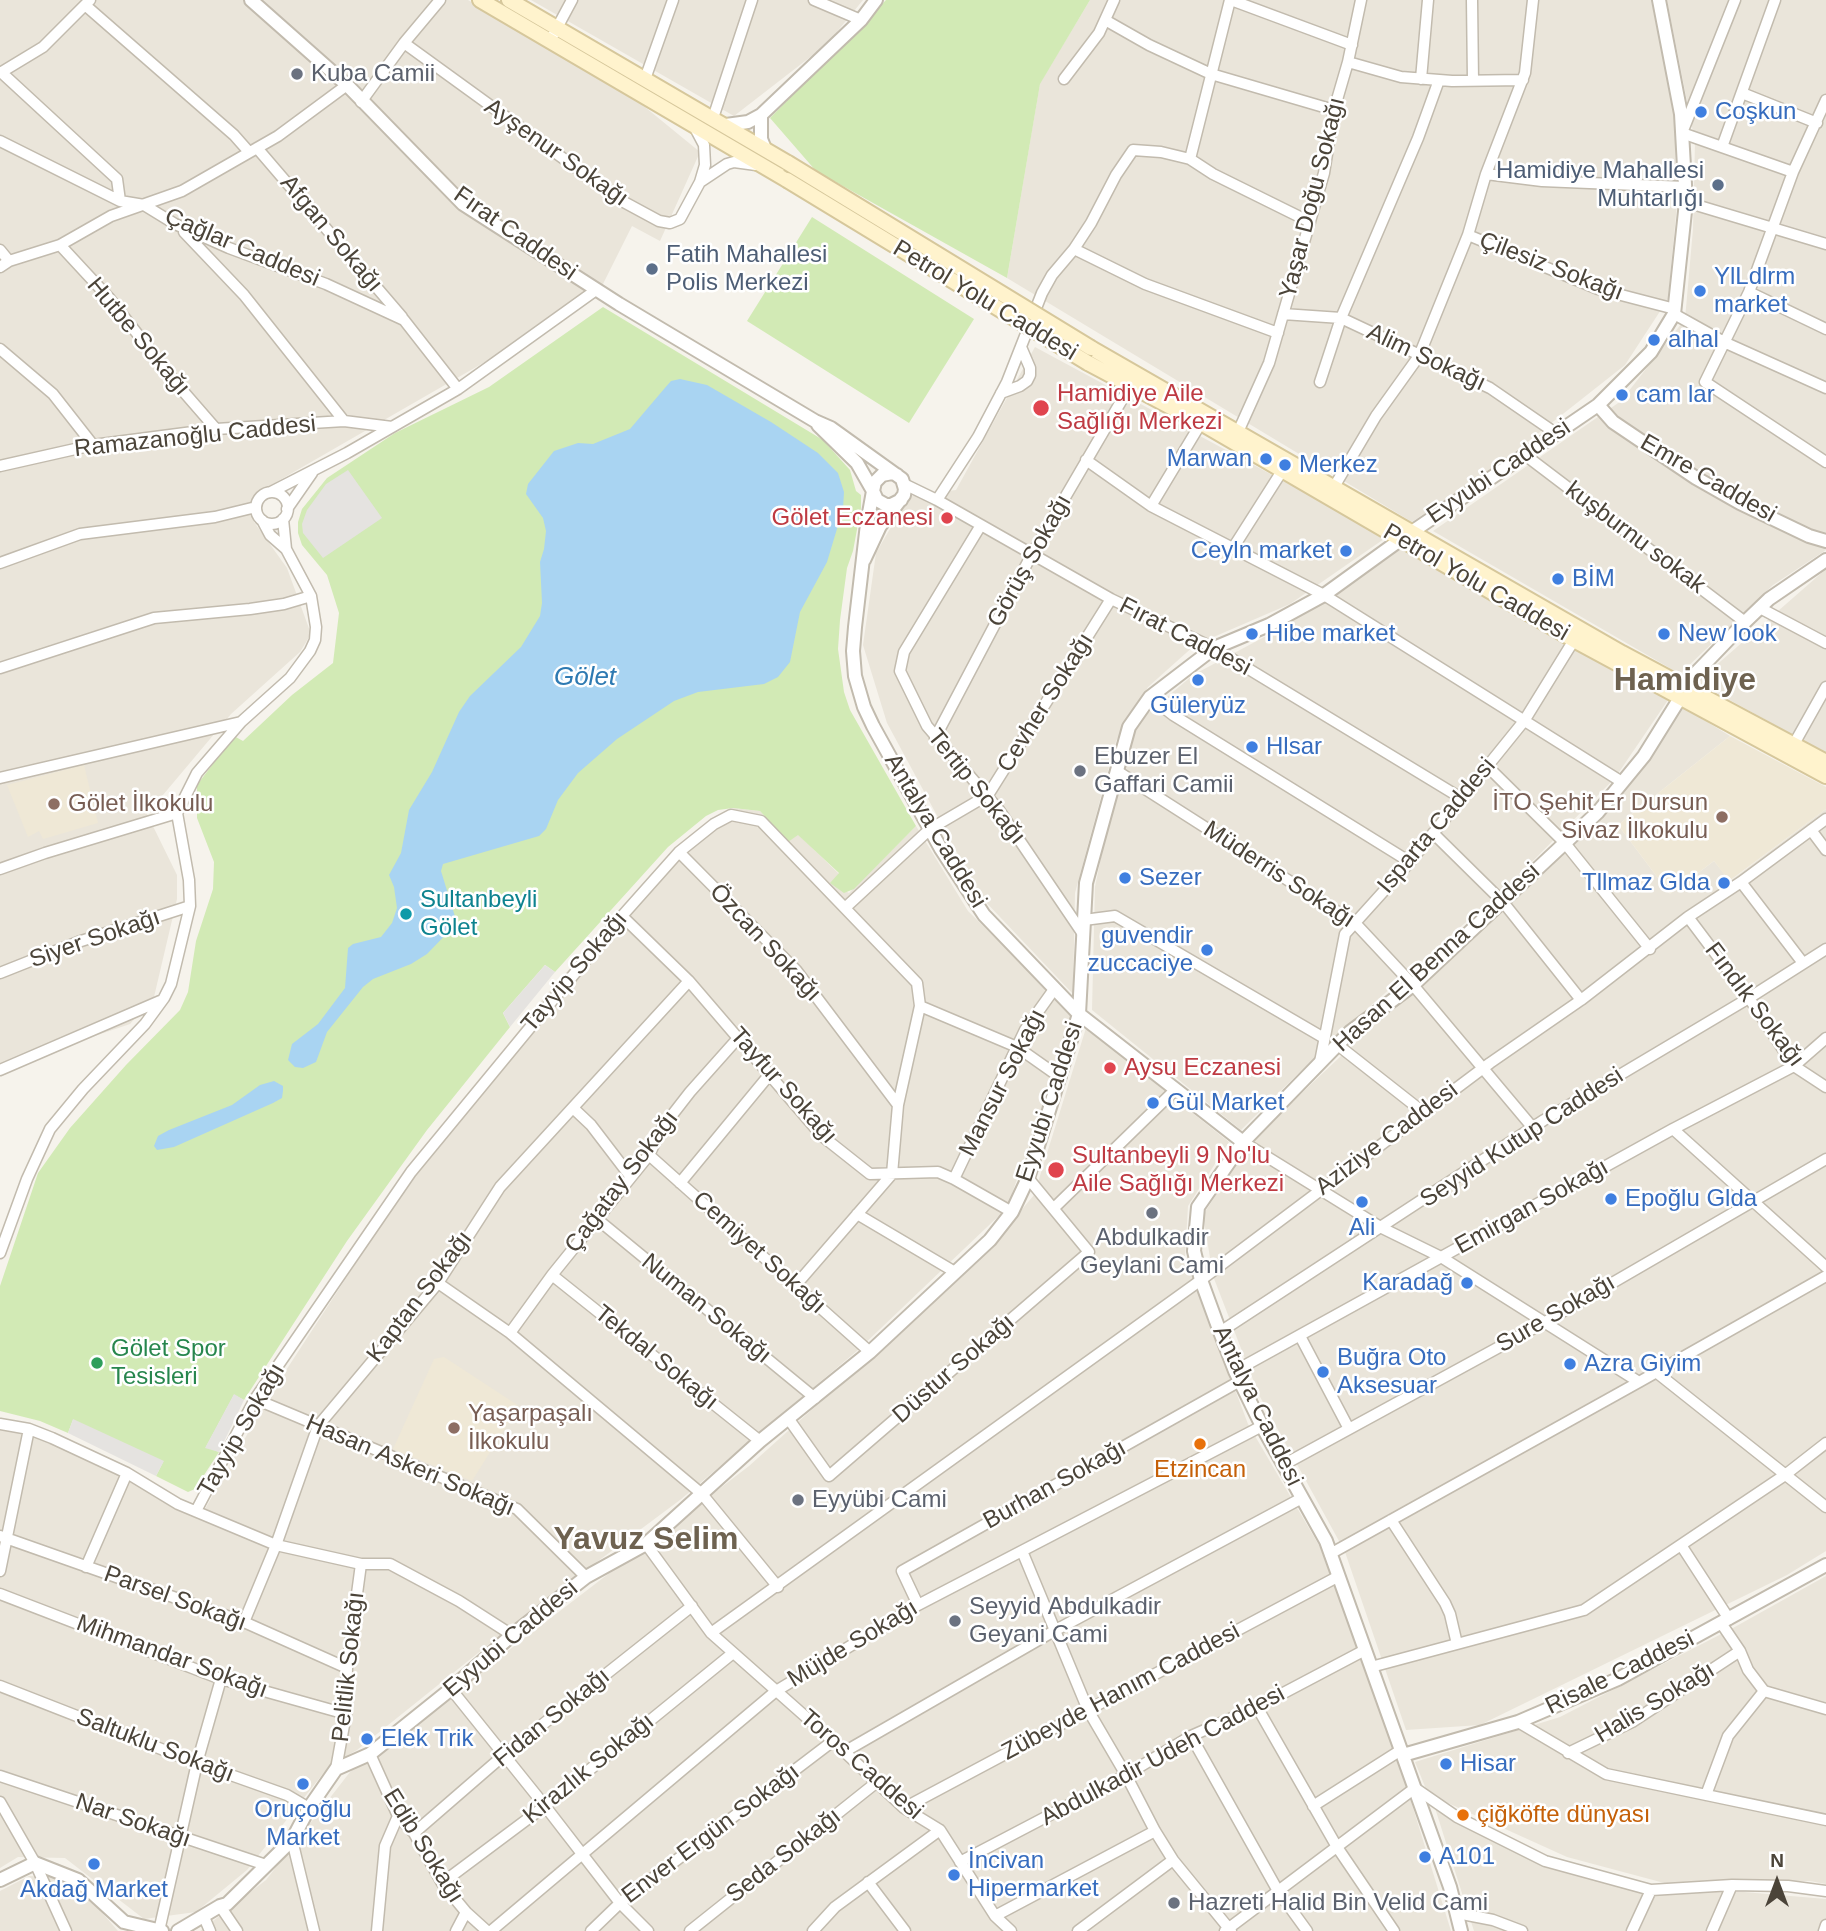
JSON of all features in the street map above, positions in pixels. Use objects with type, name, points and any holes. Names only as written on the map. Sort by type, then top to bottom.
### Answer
[{"type":"main road","name":"Petrol Yolu Caddesi","points":[[480,0],[645,79],[720,122],[1089,356],[1130,386],[1282,471],[1622,653],[1826,776]]},
{"type":"main road","name":"Petrol Yolu Caddesi","points":[[509,0],[553,34],[786,180],[1089,356],[1238,432],[1334,487],[1406,536],[1574,640],[1794,744],[1826,762]]},
{"type":"street","name":"Fırat Caddesi","points":[[251,0],[347,85],[463,204],[596,290],[814,421]]},
{"type":"street","points":[[361,102],[404,43],[440,0]]},
{"type":"street","points":[[553,34],[572,0]]},
{"type":"street","points":[[645,79],[673,0]]},
{"type":"street","points":[[752,0],[720,122],[748,122],[761,115],[861,20],[876,0]]},
{"type":"street","points":[[814,0],[861,20]]},
{"type":"street","points":[[1063,79],[1100,33],[1114,0]]},
{"type":"street","points":[[1189,159],[1230,0],[1352,45]]},
{"type":"street","name":"Yaşar Doğu Sokağı","points":[[1238,432],[1269,363],[1324,173],[1334,110],[1348,62],[1361,0]]},
{"type":"street","points":[[1421,79],[1427,0]]},
{"type":"street","points":[[1472,0],[1473,80]]},
{"type":"street","points":[[1334,487],[1376,416],[1419,356],[1468,235],[1486,174],[1523,80],[1533,0]]},
{"type":"street","name":"Eyyubi Caddesi","points":[[336,1769],[370,1754],[586,1577],[646,1544],[760,1441],[870,1352],[990,1240],[1012,1212],[1028,1178],[1079,1014],[1086,883],[1129,727],[1150,697],[1214,648],[1269,625],[1324,595],[1598,405],[1651,352],[1674,312],[1686,202],[1681,114],[1659,0]]},
{"type":"street","points":[[1735,0],[1682,133],[1793,172]]},
{"type":"street","points":[[1722,148],[1775,0]]},
{"type":"street","points":[[87,3],[43,47],[0,72],[117,179],[120,201]]},
{"type":"street","name":"Afgan Sokağı","points":[[87,3],[253,150],[404,320]]},
{"type":"street","points":[[1105,20],[1149,45],[1211,74],[1334,110]]},
{"type":"street","name":"Ayşenur Sokağı","points":[[404,43],[622,201],[659,222],[670,223],[680,219],[700,182]]},
{"type":"street","points":[[1348,62],[1401,77],[1523,80]]},
{"type":"street","points":[[1321,382],[1340,318],[1418,138],[1439,80]]},
{"type":"street","points":[[0,250],[5,264],[60,245],[111,216],[182,191],[278,136],[347,85]]},
{"type":"street","points":[[1742,93],[1821,121]]},
{"type":"street","points":[[1826,100],[1821,121],[1793,172],[1749,292],[1705,382],[1826,462]]},
{"type":"street","points":[[761,115],[761,139],[765,149]]},
{"type":"street","points":[[691,122],[704,145],[705,165],[700,182]]},
{"type":"street","name":"Çağlar Caddesi","points":[[0,142],[120,201],[144,205],[175,224],[229,248],[326,284],[404,320],[458,389]]},
{"type":"street","points":[[937,500],[978,437],[1001,393],[1042,292],[1052,275],[1074,249],[1133,150],[1161,152],[1189,159],[1213,174],[1310,222]]},
{"type":"street","points":[[700,182],[719,167],[734,162],[766,167]]},
{"type":"street","points":[[1486,174],[1542,181],[1685,187]]},
{"type":"street","points":[[1686,202],[1826,244]]},
{"type":"street","points":[[175,224],[191,237],[244,295],[344,421]]},
{"type":"street","name":"Çilesiz Sokağı","points":[[1468,235],[1598,289],[1674,312],[1726,342],[1826,387]]},
{"type":"street","name":"Hutbe Sokağı","points":[[60,245],[110,299],[216,429]]},
{"type":"street","points":[[1074,249],[1145,284],[1278,333]]},
{"type":"street","points":[[0,1253],[27,1179],[50,1129],[83,1089],[145,1024],[164,998],[176,968],[190,906],[189,880],[177,813],[197,773],[241,722],[290,678],[315,640],[312,596],[286,549],[270,535],[258,515],[256,507],[261,496],[300,476],[312,473],[458,389],[596,290]]},
{"type":"street","points":[[1749,292],[1826,329]]},
{"type":"street","name":"Alim Sokağı","points":[[1283,314],[1340,318],[1490,388],[1556,433]]},
{"type":"street","points":[[1001,393],[1027,381],[1030,375],[1021,347]]},
{"type":"street","points":[[0,349],[53,394],[93,445]]},
{"type":"street","name":"Görüş Sokağı","points":[[935,738],[1032,554],[1130,386]]},
{"type":"street","name":"Emre Caddesi","points":[[1598,405],[1613,422],[1696,478],[1740,503],[1809,536],[1826,541]]},
{"type":"street","name":"Ramazanoğlu Caddesi","points":[[0,466],[93,445],[216,429],[344,421],[392,427]]},
{"type":"street","points":[[814,421],[831,428],[901,480]]},
{"type":"street","points":[[814,421],[858,463],[877,500],[891,505],[901,499]]},
{"type":"street","points":[[1152,506],[1200,423]]},
{"type":"street","name":"kuşburnu sokak","points":[[1525,455],[1745,622]]},
{"type":"street","points":[[1086,460],[1152,506],[1324,595],[1622,782]]},
{"type":"street","points":[[1233,548],[1282,471]]},
{"type":"street","points":[[286,549],[283,519],[312,473]]},
{"type":"street","points":[[892,473],[901,480],[905,489],[901,499],[880,526],[864,560],[875,482],[882,475],[892,473]]},
{"type":"street","name":"Fırat Caddesi","points":[[901,480],[1111,599],[1214,648],[1461,799]]},
{"type":"street","points":[[271,492],[281,495],[287,509]]},
{"type":"street","points":[[0,563],[80,534],[215,517],[256,507]]},
{"type":"street","points":[[262,520],[275,523],[283,519]]},
{"type":"street","name":"Tertip Sokağı","points":[[981,525],[904,652],[900,671],[935,738],[988,795],[1084,927]]},
{"type":"street","name":"Antalya Caddesi","points":[[864,560],[853,651],[864,707],[930,829],[984,915],[1079,1014],[1243,1142],[1198,1207],[1194,1251],[1201,1280],[1237,1376],[1302,1497],[1339,1576],[1450,1887],[1457,1924]]},
{"type":"street","name":"Hasan El Benna Caddesi","points":[[1243,1142],[1350,1032],[1413,985],[1598,812],[1644,756],[1695,674],[1769,599],[1826,560]]},
{"type":"street","points":[[0,668],[154,618],[250,609],[312,596]]},
{"type":"street","name":"Cevher Sokağı","points":[[846,907],[930,829],[988,795],[1111,599]]},
{"type":"street","points":[[1760,608],[1826,643]]},
{"type":"street","name":"Isparta Caddesi","points":[[1320,1063],[1345,934],[1410,862],[1524,721],[1574,640]]},
{"type":"street","points":[[1794,744],[1826,687]]},
{"type":"street","points":[[1150,697],[1173,715],[1410,862]]},
{"type":"street","points":[[1,775],[241,722]]},
{"type":"street","points":[[1487,766],[1564,842],[1650,949]]},
{"type":"street","name":"Müderris Sokağı","points":[[1117,771],[1355,923],[1413,985],[1533,1128]]},
{"type":"street","points":[[0,869],[177,813]]},
{"type":"street","name":"Tayyip Sokağı","points":[[196,1511],[255,1399],[411,1172],[622,915],[679,852],[713,824],[731,815],[761,821],[916,983],[920,1006]]},
{"type":"street","name":"Aziziye Caddesi","points":[[711,1633],[1201,1280],[1423,1112],[1581,1000],[1688,917],[1741,882],[1826,819]]},
{"type":"street","points":[[1811,830],[1826,850]]},
{"type":"street","points":[[1433,833],[1503,902],[1581,1000]]},
{"type":"street","name":"Özcan Sokağı","points":[[679,852],[796,970],[898,1105]]},
{"type":"street","points":[[1741,882],[1803,963]]},
{"type":"street","name":"Siyer Sokağı","points":[[0,973],[78,942],[190,906]]},
{"type":"street","name":"Tayfur Sokağı","points":[[622,915],[689,981],[822,1136],[870,1174],[938,1172],[1012,1212]]},
{"type":"street","points":[[1084,927],[1115,916],[1324,1038]]},
{"type":"street","name":"Fındık Sokağı","points":[[1688,917],[1749,998],[1794,1066],[1826,1087]]},
{"type":"street","name":"Seyyid Kutup Caddesi","points":[[1220,1332],[1533,1128],[1826,949]]},
{"type":"street","name":"Kaptan Sokağı","points":[[244,1622],[276,1545],[318,1426],[438,1283],[500,1188],[689,981]]},
{"type":"street","name":"Mansur Sokağı","points":[[954,1179],[1025,1030],[1055,988]]},
{"type":"street","points":[[0,1070],[164,998]]},
{"type":"street","points":[[795,1286],[892,1174],[898,1105],[920,1006],[1017,1047],[1061,1078]]},
{"type":"street","name":"Çağatay Sokağı","points":[[510,1332],[552,1275],[649,1155],[662,1128],[739,1037]]},
{"type":"street","name":"Emirgan Sokağı","points":[[1237,1376],[1300,1336],[1673,1129],[1794,1066],[1826,1038]]},
{"type":"street","points":[[1339,1046],[1423,1112]]},
{"type":"street","points":[[680,1183],[769,1074]]},
{"type":"street","points":[[1055,1208],[1175,1090]]},
{"type":"street","points":[[573,1108],[591,1125],[630,1176]]},
{"type":"street","points":[[1673,1129],[1826,1267]]},
{"type":"street","points":[[1243,1142],[1382,1228],[1441,1258],[1639,1382]]},
{"type":"street","name":"Cemiyet Sokağı","points":[[649,1155],[870,1352]]},
{"type":"street","name":"Sure Sokağı","points":[[1283,1465],[1545,1322],[1826,1160]]},
{"type":"street","name":"Düstur Sokağı","points":[[788,1419],[829,1476],[1089,1252],[1028,1178]]},
{"type":"street","points":[[857,1214],[955,1272]]},
{"type":"street","name":"Numan Sokağı","points":[[597,1219],[815,1398]]},
{"type":"street","name":"Tekdal Sokağı","points":[[552,1275],[760,1441]]},
{"type":"street","points":[[1330,1554],[1826,1276]]},
{"type":"street","points":[[438,1283],[510,1332],[702,1494],[778,1587]]},
{"type":"street","points":[[1300,1336],[1349,1429]]},
{"type":"street","points":[[1656,1373],[1825,1504]]},
{"type":"street","name":"Burhan Sokağı","points":[[918,1605],[902,1571],[1237,1376]]},
{"type":"street","name":"Hasan Askeri Sokağı","points":[[255,1399],[517,1509],[586,1577]]},
{"type":"street","points":[[0,1424],[29,1429],[52,1438],[127,1473],[196,1511],[276,1545],[360,1564],[390,1564],[459,1601],[512,1635]]},
{"type":"street","name":"Müjde Sokağı","points":[[489,1931],[776,1691],[918,1605],[1262,1426]]},
{"type":"street","points":[[0,1571],[4,1537],[29,1429]]},
{"type":"street","points":[[1371,1667],[1584,1610],[1786,1475],[1826,1443]]},
{"type":"street","points":[[86,1567],[127,1473]]},
{"type":"street","points":[[844,1752],[1054,1630],[1302,1497]]},
{"type":"street","points":[[1391,1520],[1445,1604],[1457,1644]]},
{"type":"street","name":"Parsel Sokağı","points":[[4,1537],[244,1622],[347,1668]]},
{"type":"street","name":"Toros Caddesi","points":[[646,1544],[711,1633],[834,1741],[904,1808],[940,1830],[995,1916],[1011,1931]]},
{"type":"street","points":[[1681,1545],[1725,1621],[1748,1670],[1764,1691],[1826,1709]]},
{"type":"street","points":[[1022,1551],[1088,1710],[1155,1831],[1228,1930],[1415,1788],[1457,1817],[1545,1861],[1651,1890],[1732,1885],[1788,1886],[1826,1891]]},
{"type":"street","name":"Pelitlik Sokağı","points":[[336,1769],[346,1714],[347,1668],[360,1564]]},
{"type":"street","name":"Risale Caddesi","points":[[1402,1752],[1518,1722],[1618,1679],[1826,1565]]},
{"type":"street","name":"Zübeyde Hanım Caddesi","points":[[904,1808],[1339,1576]]},
{"type":"street","name":"Mihmandar Sokağı","points":[[0,1594],[221,1679],[346,1714]]},
{"type":"street","name":"Fidan Sokağı","points":[[414,1833],[504,1755],[692,1606]]},
{"type":"street","name":"Abdulkadir Udeh Caddesi","points":[[960,1862],[1126,1775],[1191,1736],[1257,1707],[1365,1650]]},
{"type":"street","name":"Halis Sokağı","points":[[1568,1753],[1632,1722],[1740,1651]]},
{"type":"street","name":"Kirazlık Sokağı","points":[[442,1883],[545,1806],[733,1653]]},
{"type":"street","points":[[0,1880],[36,1863],[78,1880],[126,1927],[161,1931],[197,1763],[221,1679]]},
{"type":"street","name":"Saltuklu Sokağı","points":[[0,1686],[287,1795],[309,1808]]},
{"type":"street","points":[[451,1689],[620,1903],[648,1931]]},
{"type":"street","points":[[1706,1795],[1728,1736],[1764,1691]]},
{"type":"street","points":[[1257,1707],[1337,1847],[1394,1931]]},
{"type":"street","points":[[1518,1722],[1606,1774],[1826,1820]]},
{"type":"street","points":[[1191,1736],[1278,1891],[1307,1931]]},
{"type":"street","name":"Enver Ergün Sokağı","points":[[591,1931],[620,1903],[834,1741]]},
{"type":"street","points":[[1313,1806],[1402,1752]]},
{"type":"street","name":"Edib Sokağı","points":[[370,1754],[398,1816],[414,1833],[442,1883],[466,1912],[489,1931]]},
{"type":"street","points":[[178,1931],[227,1904],[292,1840],[309,1808],[336,1769]]},
{"type":"street","name":"Nar Sokağı","points":[[0,1776],[266,1865]]},
{"type":"street","name":"Seda Sokağı","points":[[690,1931],[877,1782]]},
{"type":"street","points":[[0,1802],[36,1863],[66,1931]]},
{"type":"street","points":[[377,1931],[384,1846],[398,1816]]},
{"type":"street","points":[[813,1931],[835,1907],[940,1830]]},
{"type":"street","points":[[995,1916],[1155,1831]]},
{"type":"street","points":[[292,1840],[314,1931]]},
{"type":"street","points":[[1078,1931],[1174,1860]]},
{"type":"street","points":[[868,1882],[905,1931]]},
{"type":"street","points":[[1712,1931],[1732,1885]]},
{"type":"street","points":[[1632,1931],[1651,1890]]},
{"type":"street","points":[[220,1906],[237,1931]]},
{"type":"street","points":[[456,1931],[466,1912]]},
{"type":"street","points":[[204,1917],[210,1931]]},
{"type":"street","points":[[1457,1924],[1493,1920],[1522,1931]]},
{"type":"street","points":[[1824,1931],[1826,1925]]},
{"type":"shaded area","points":[[0,0],[468,0],[640,103],[700,152],[660,241],[632,226],[596,298],[259,492],[254,522],[287,568],[311,634],[300,652],[231,714],[147,814],[177,875],[177,899],[154,997],[130,1024],[0,1068]]},
{"type":"shaded area","points":[[531,0],[863,0],[827,44],[734,116]]},
{"type":"shaded area","points":[[1090,0],[1651,0],[1674,110],[1677,204],[1668,299],[1625,365],[1502,462],[1412,522],[1007,278],[1040,83]]},
{"type":"shaded area","points":[[1667,0],[1826,0],[1826,550],[1773,585],[1680,674],[1433,531],[1621,401],[1685,319],[1693,229],[1695,142]]},
{"type":"shaded area","points":[[1035,347],[1300,490],[1384,539],[1290,604],[1195,645],[1148,687],[1116,741],[1075,893],[1073,994],[981,897],[887,723],[863,645],[876,553],[909,496],[956,490]]},
{"type":"shaded area","points":[[348,470],[382,518],[323,558],[303,533],[302,524],[307,510],[326,484]]},
{"type":"shaded area","points":[[1405,546],[1668,700],[1615,778],[1514,880],[1335,1037],[1241,1130],[1092,1010],[1095,887],[1117,778],[1140,720],[1193,675],[1283,627]]},
{"type":"shaded area","points":[[1826,569],[1826,753],[1697,682]]},
{"type":"shaded area","points":[[1678,704],[1730,736],[1618,825],[1670,894],[1714,861],[1730,881],[1826,809],[1826,1551],[1787,1575],[1480,1725],[1406,1730],[1345,1552],[1259,1395],[1213,1276],[1203,1215],[1250,1142],[1598,813]]},
{"type":"shaded area","name":"İTO Şehit Er Dursun Sivaz İlkokulu","points":[[1730,736],[1826,787],[1826,809],[1729,881],[1714,861],[1670,894],[1618,825]]},
{"type":"shaded area","name":"Gölet İlkokulu","points":[[84,765],[98,823],[43,839],[39,831],[28,837],[7,785]]},
{"type":"shaded area","points":[[733,808],[760,811],[788,841],[798,834],[839,874],[831,883],[849,893],[916,826],[968,911],[1074,1015],[1007,1208],[858,1350],[680,1500],[523,1617],[357,1750],[329,1766],[247,1870],[196,1912],[144,1919],[65,1858],[18,1857],[0,1868],[0,1424],[32,1434],[135,1481],[200,1518],[266,1401],[436,1140],[545,996],[690,835]]},
{"type":"shaded area","points":[[545,965],[555,972],[510,1027],[503,1013]]},
{"type":"shaded area","points":[[1086,1028],[1229,1142],[1188,1206],[1185,1257],[1248,1424],[1320,1547],[1393,1743],[1451,1931],[200,1931],[266,1880],[350,1772],[749,1466],[983,1256],[1034,1195]]},
{"type":"shaded area","name":"Yaşarpaşalı İlkokulu","points":[[444,1357],[519,1406],[472,1481],[393,1449],[434,1359]]},
{"type":"shaded area","points":[[234,1394],[244,1400],[219,1452],[205,1448]]},
{"type":"shaded area","points":[[73,1419],[164,1461],[156,1476],[68,1433]]},
{"type":"shaded area","points":[[1826,1576],[1826,1884],[1810,1881],[1668,1884],[1567,1857],[1428,1794],[1415,1762],[1560,1717],[1733,1628]]},
{"type":"shaded area","points":[[1435,1808],[1547,1868],[1650,1892],[1744,1892],[1826,1899],[1826,1931],[1474,1931]]},
{"type":"shaded area","points":[[29,1876],[72,1878],[118,1931],[0,1931],[0,1891]]},
{"type":"green space","points":[[886,0],[1090,0],[1040,84],[1007,278],[816,171],[770,118]]},
{"type":"green space","points":[[812,217],[974,319],[909,423],[747,321]]},
{"type":"green space","name":"Sultanbeyli Gölet","points":[[603,307],[823,440],[850,470],[856,491],[861,495],[861,508],[847,568],[840,620],[838,649],[844,692],[850,710],[916,826],[854,889],[844,893],[830,883],[839,873],[798,835],[788,842],[760,811],[733,808],[718,810],[706,816],[668,847],[555,972],[545,965],[503,1013],[510,1027],[427,1130],[347,1241],[244,1400],[234,1395],[206,1447],[219,1452],[195,1489],[188,1492],[156,1476],[163,1462],[73,1420],[68,1433],[40,1421],[0,1411],[0,1286],[38,1173],[70,1128],[180,1010],[188,992],[196,941],[213,889],[214,862],[197,818],[197,785],[234,736],[243,741],[292,695],[333,663],[339,613],[327,575],[302,545],[298,522],[302,509],[327,478],[395,433],[489,387]]},
{"type":"water","name":"Gölet","points":[[680,379],[707,385],[771,422],[818,453],[838,473],[844,492],[843,509],[827,562],[800,612],[790,662],[778,677],[764,684],[698,692],[674,701],[617,739],[578,773],[558,800],[546,829],[539,836],[443,864],[441,871],[457,923],[427,954],[411,964],[373,979],[363,987],[327,1032],[316,1062],[303,1068],[295,1067],[288,1060],[292,1044],[318,1024],[345,988],[348,948],[353,944],[381,937],[392,923],[397,908],[389,875],[401,853],[409,810],[432,772],[459,712],[470,696],[521,647],[540,616],[540,562],[546,531],[543,518],[526,494],[528,484],[554,451],[578,443],[593,444],[630,429],[671,381]]},
{"type":"water","points":[[274,1081],[283,1086],[283,1091],[282,1098],[273,1103],[174,1147],[157,1150],[154,1146],[158,1136],[169,1130],[232,1105],[260,1085]]},
{"type":"place","name":"Kuba Camii","points":[[297,74]]},
{"type":"place","name":"Coşkun","points":[[1701,112]]},
{"type":"place","name":"Hamidiye Mahallesi Muhtarlığı","points":[[1718,185]]},
{"type":"place","name":"Fatih Mahallesi Polis Merkezi","points":[[652,269]]},
{"type":"place","name":"YlLdlrm market","points":[[1700,291]]},
{"type":"place","name":"alhal","points":[[1654,340]]},
{"type":"place","name":"cam lar","points":[[1622,395]]},
{"type":"place","name":"Hamidiye Aile Sağlığı Merkezi","points":[[1041,408]]},
{"type":"place","name":"Marwan","points":[[1266,459]]},
{"type":"place","name":"Merkez","points":[[1285,465]]},
{"type":"place","name":"Gölet Eczanesi","points":[[947,518]]},
{"type":"place","name":"Ceyln market","points":[[1346,551]]},
{"type":"place","name":"BİM","points":[[1558,579]]},
{"type":"place","name":"Hibe market","points":[[1252,634]]},
{"type":"place","name":"New look","points":[[1664,634]]},
{"type":"place","name":"Güleryüz","points":[[1198,680]]},
{"type":"place","name":"Hlsar","points":[[1252,747]]},
{"type":"place","name":"Ebuzer El Gaffari Camii","points":[[1080,771]]},
{"type":"place","name":"Gölet İlkokulu","points":[[54,804]]},
{"type":"place","name":"İTO Şehit Er Dursun Sivaz İlkokulu","points":[[1722,817]]},
{"type":"place","name":"Sezer","points":[[1125,878]]},
{"type":"place","name":"Tllmaz Glda","points":[[1724,883]]},
{"type":"place","name":"Sultanbeyli Gölet","points":[[406,914]]},
{"type":"place","name":"guvendir zuccaciye","points":[[1207,950]]},
{"type":"place","name":"Aysu Eczanesi","points":[[1110,1068]]},
{"type":"place","name":"Gül Market","points":[[1153,1103]]},
{"type":"place","name":"Sultanbeyli 9 No'lu Aile Sağlığı Merkezi","points":[[1056,1170]]},
{"type":"place","name":"Epoğlu Glda","points":[[1611,1199]]},
{"type":"place","name":"Ali","points":[[1362,1202]]},
{"type":"place","name":"Abdulkadir Geylani Cami","points":[[1152,1213]]},
{"type":"place","name":"Karadağ","points":[[1467,1283]]},
{"type":"place","name":"Gölet Spor Tesisleri","points":[[97,1363]]},
{"type":"place","name":"Azra Giyim","points":[[1570,1364]]},
{"type":"place","name":"Buğra Oto Aksesuar","points":[[1323,1372]]},
{"type":"place","name":"Yaşarpaşalı İlkokulu","points":[[454,1428]]},
{"type":"place","name":"Etzincan","points":[[1200,1444]]},
{"type":"place","name":"Eyyübi Cami","points":[[798,1500]]},
{"type":"place","name":"Seyyid Abdulkadir Geyani Cami","points":[[955,1621]]},
{"type":"place","name":"Elek Trik","points":[[367,1739]]},
{"type":"place","name":"Hisar","points":[[1446,1764]]},
{"type":"place","name":"Oruçoğlu Market","points":[[303,1784]]},
{"type":"place","name":"çiğköfte dünyası","points":[[1463,1815]]},
{"type":"place","name":"A101","points":[[1425,1857]]},
{"type":"place","name":"Akdağ Market","points":[[94,1864]]},
{"type":"place","name":"İncivan Hipermarket","points":[[954,1875]]},
{"type":"place","name":"Hazreti Halid Bin Velid Cami","points":[[1174,1903]]},
{"type":"district","name":"Hamidiye","points":[[1685,681]]},
{"type":"district","name":"Yavuz Selim","points":[[646,1540]]}]
